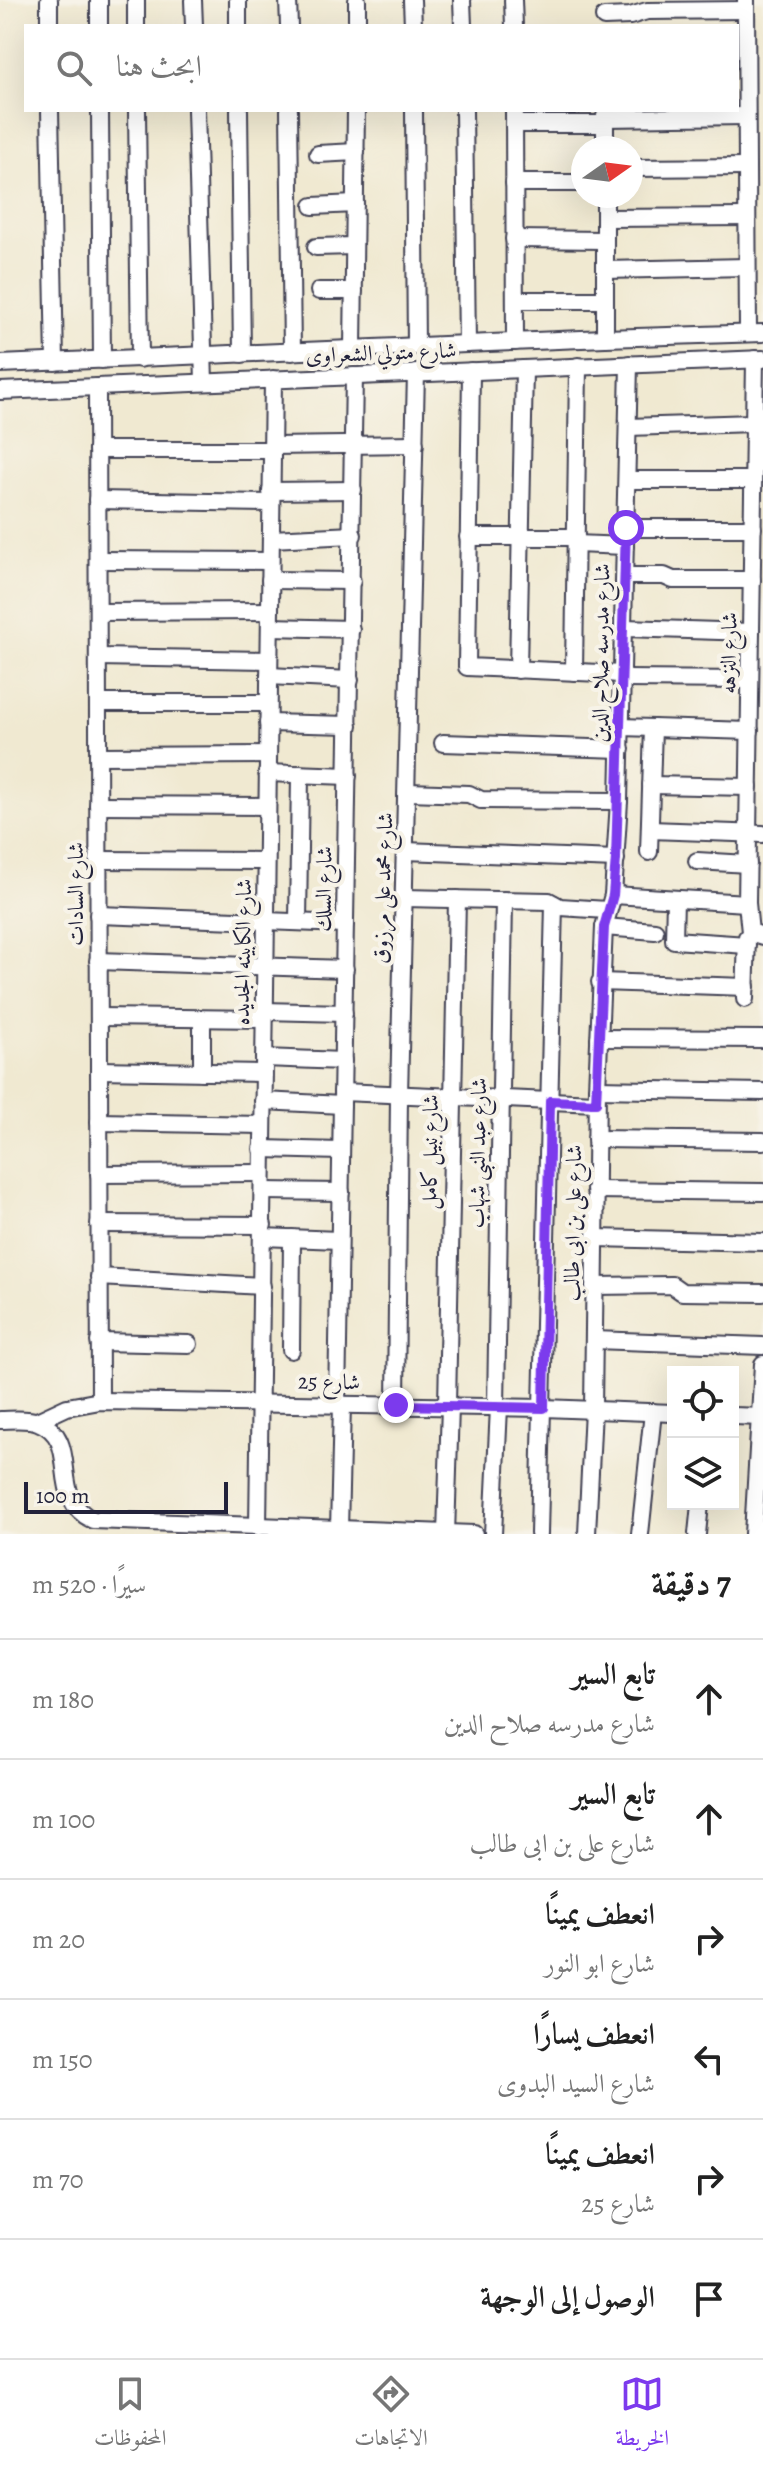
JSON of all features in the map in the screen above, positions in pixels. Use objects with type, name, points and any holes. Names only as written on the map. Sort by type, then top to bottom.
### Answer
[{"type":"street","points":[[49,0],[49,24]]},
{"type":"street","points":[[99,0],[99,24]]},
{"type":"street","points":[[136,0],[136,24]]},
{"type":"street","points":[[193,0],[194,24]]},
{"type":"street","points":[[238,0],[238,24]]},
{"type":"street","points":[[288,0],[289,24]]},
{"type":"street","points":[[357,0],[357,24]]},
{"type":"street","points":[[412,0],[413,24]]},
{"type":"street","points":[[462,0],[463,24]]},
{"type":"street","points":[[513,0],[514,24]]},
{"type":"street","points":[[604,14],[630,16],[647,11],[750,15],[748,72],[752,123],[755,333]]},
{"type":"street","points":[[50,112],[55,362]]},
{"type":"street","points":[[100,112],[102,360]]},
{"type":"street","points":[[137,112],[140,359]]},
{"type":"street","points":[[196,112],[204,382]]},
{"type":"street","points":[[239,112],[242,354]]},
{"type":"street","points":[[289,112],[292,352]]},
{"type":"street","points":[[353,349],[356,112]]},
{"type":"street","points":[[414,112],[416,346]]},
{"type":"street","points":[[464,112],[467,344]]},
{"type":"street","points":[[515,342],[514,117],[752,123]]},
{"type":"street","points":[[318,154],[356,152]]},
{"type":"street","points":[[643,168],[752,172]]},
{"type":"street","points":[[514,183],[571,183]]},
{"type":"street","points":[[313,206],[355,204]]},
{"type":"street","points":[[605,208],[605,338]]},
{"type":"street","points":[[605,218],[752,224]]},
{"type":"street","points":[[514,239],[605,240]]},
{"type":"street","points":[[316,247],[354,246]]},
{"type":"street","points":[[605,270],[752,269]]},
{"type":"street","points":[[319,291],[354,291]]},
{"type":"street","points":[[515,300],[605,300]]},
{"type":"street","name":"شارع متولي الشعراوى","points":[[0,364],[755,333]]},
{"type":"street","name":"شارع متولي الشعراوى","points":[[0,391],[759,359]]},
{"type":"street","name":"شارع النزهه","points":[[600,982],[746,993],[753,938],[747,903],[755,882],[748,864],[756,834],[755,675],[751,632],[757,603],[752,580],[758,554],[753,528],[758,502],[753,480],[758,455],[754,423],[759,359]]},
{"type":"street","name":"شارع مدرسه صلاح الدين","points":[[610,903],[616,859],[621,749],[629,364]]},
{"type":"street","points":[[574,672],[578,366]]},
{"type":"street","points":[[518,670],[524,369]]},
{"type":"street","points":[[471,371],[466,663],[471,668],[623,676],[755,675]]},
{"type":"street","name":"شارع محمد على مرزوق","points":[[396,1405],[399,1095],[416,373]]},
{"type":"street","name":"شارع السلك","points":[[339,1530],[339,1240],[354,376]]},
{"type":"street","name":"شارع الكابينه الجديده","points":[[258,1527],[273,379]]},
{"type":"street","name":"شارع السادات","points":[[97,387],[100,1401]]},
{"type":"street","points":[[628,427],[754,423]]},
{"type":"street","points":[[97,450],[415,444]]},
{"type":"street","points":[[627,480],[753,480]]},
{"type":"street","points":[[97,500],[271,497],[353,490]]},
{"type":"street","points":[[626,528],[753,528]]},
{"type":"street","points":[[271,539],[353,535]]},
{"type":"street","points":[[468,537],[576,540],[625,546]]},
{"type":"street","points":[[98,560],[270,561]]},
{"type":"street","points":[[625,576],[664,576],[673,580],[752,580]]},
{"type":"street","points":[[270,580],[352,581]]},
{"type":"street","points":[[98,612],[270,619],[351,629]]},
{"type":"street","points":[[624,628],[751,632]]},
{"type":"street","points":[[98,657],[269,668],[350,680]]},
{"type":"street","points":[[98,703],[268,703]]},
{"type":"street","points":[[268,723],[349,725]]},
{"type":"street","points":[[621,727],[754,724]]},
{"type":"street","points":[[649,852],[653,728]]},
{"type":"street","points":[[443,743],[621,749]]},
{"type":"street","points":[[98,756],[268,755]]},
{"type":"street","points":[[267,773],[348,776]]},
{"type":"street","points":[[298,922],[300,774]]},
{"type":"street","points":[[651,785],[754,780]]},
{"type":"street","points":[[408,792],[469,794],[481,800],[619,801]]},
{"type":"street","points":[[98,805],[267,806]]},
{"type":"street","points":[[650,830],[756,834]]},
{"type":"street","points":[[405,851],[616,859]]},
{"type":"street","points":[[98,860],[266,861]]},
{"type":"street","points":[[697,861],[748,864]]},
{"type":"street","points":[[404,898],[549,901],[560,907],[675,899],[747,903]]},
{"type":"street","name":"شارع نبيل كامل","points":[[446,1534],[457,899]]},
{"type":"street","points":[[675,899],[674,940],[753,938]]},
{"type":"street","name":"شارع عبد النبى شهاب","points":[[493,1534],[504,900]]},
{"type":"street","name":"شارع على بن ابى طالب","points":[[587,1534],[593,1409],[600,982],[604,927],[610,903]]},
{"type":"street","points":[[539,1534],[554,904]]},
{"type":"street","points":[[98,915],[345,924]]},
{"type":"street","points":[[604,927],[655,931]]},
{"type":"street","points":[[98,961],[345,969]]},
{"type":"street","points":[[99,1017],[202,1019],[344,1013]]},
{"type":"street","points":[[202,1019],[202,1072]]},
{"type":"street","points":[[599,1038],[763,1039]]},
{"type":"street","points":[[99,1070],[202,1072],[343,1061]]},
{"type":"street","points":[[263,1101],[399,1095],[550,1101],[596,1096],[763,1092]]},
{"type":"street","points":[[99,1122],[263,1125]]},
{"type":"street","points":[[596,1139],[763,1141]]},
{"type":"street","points":[[262,1149],[341,1151]]},
{"type":"street","points":[[99,1174],[262,1173]]},
{"type":"street","points":[[595,1190],[763,1192]]},
{"type":"street","points":[[263,1191],[341,1192]]},
{"type":"street","points":[[99,1224],[262,1231],[292,1238],[339,1240]]},
{"type":"street","points":[[291,1350],[292,1238]]},
{"type":"street","points":[[595,1238],[763,1242]]},
{"type":"street","points":[[99,1277],[262,1286]]},
{"type":"street","points":[[594,1286],[672,1285],[682,1292],[763,1293]]},
{"type":"street","points":[[594,1340],[763,1346]]},
{"type":"street","points":[[99,1342],[189,1344]]},
{"type":"street","points":[[753,1534],[759,1494],[763,1364]]},
{"type":"street","name":"شارع 25","points":[[37,1421],[67,1407],[100,1401],[667,1413]]},
{"type":"street","points":[[640,1534],[653,1412]]},
{"type":"street","points":[[739,1416],[762,1417]]},
{"type":"street","points":[[0,1420],[37,1421],[58,1439],[63,1452],[69,1499],[83,1516],[93,1520],[474,1534]]},
{"type":"street","points":[[697,1534],[699,1510]]},
{"type":"route","points":[[396,1405],[544,1408],[550,1101],[596,1103],[604,927],[613,895],[616,859],[626,528]]}]
